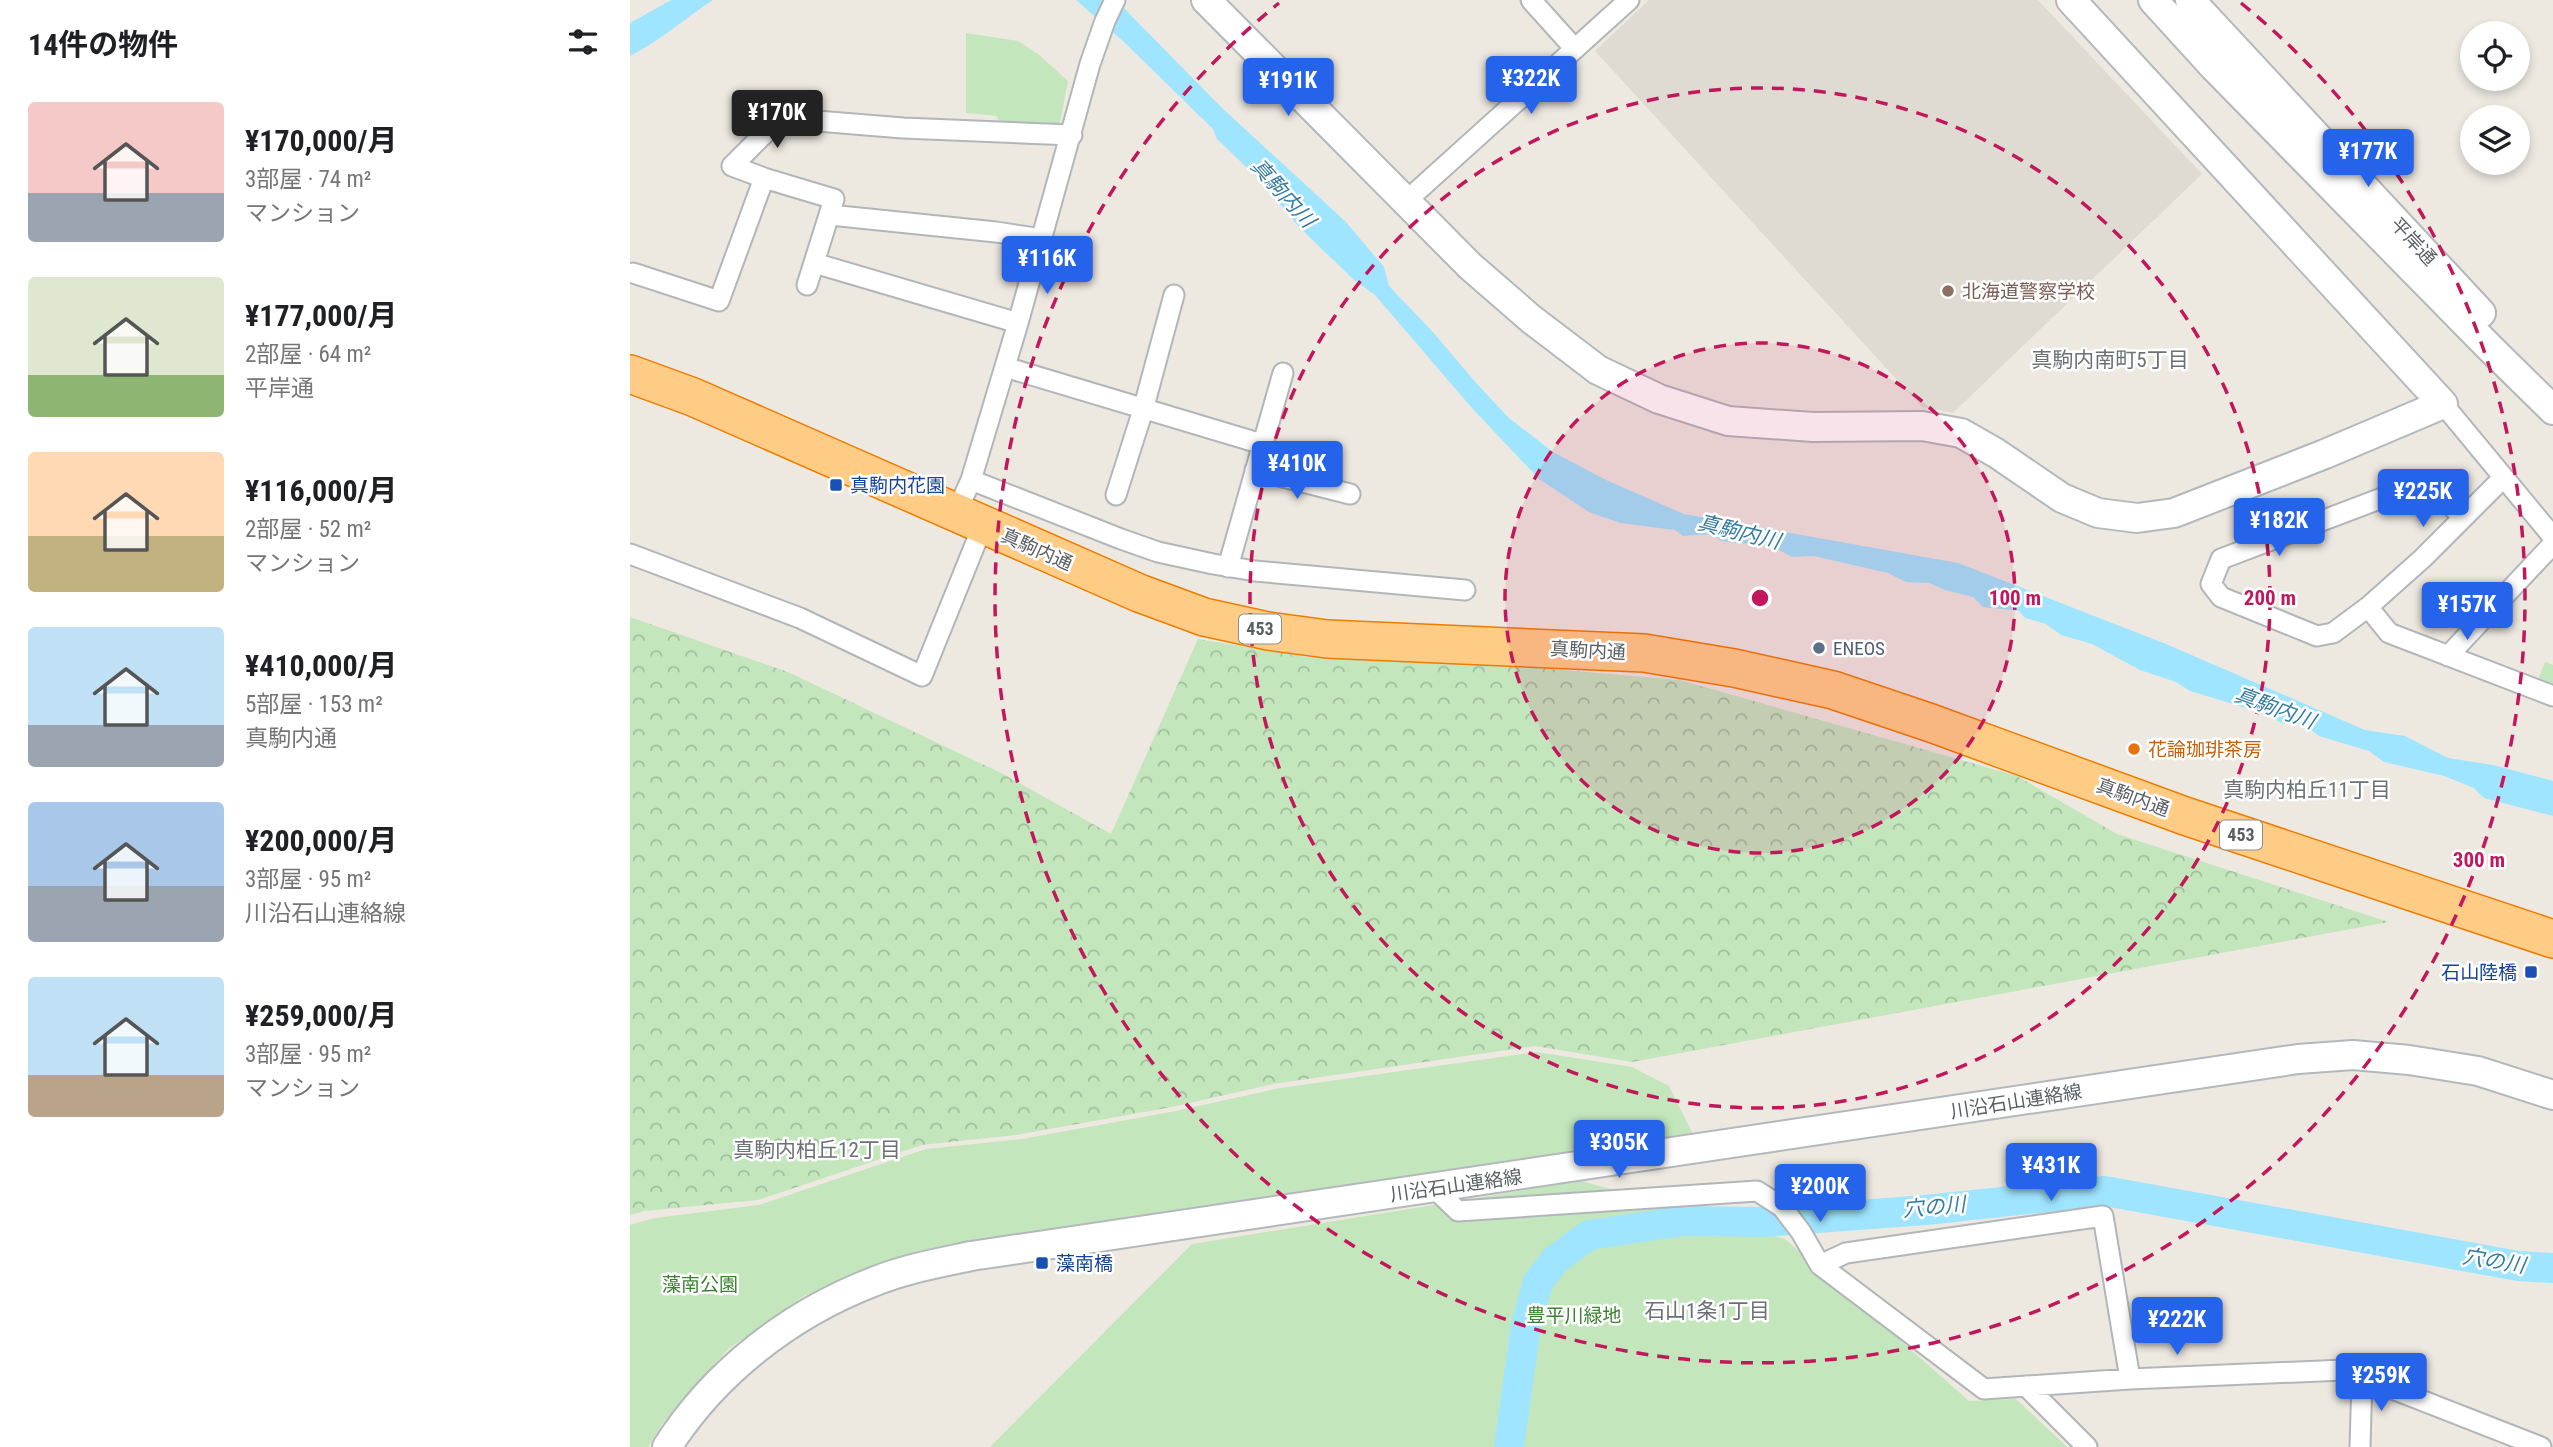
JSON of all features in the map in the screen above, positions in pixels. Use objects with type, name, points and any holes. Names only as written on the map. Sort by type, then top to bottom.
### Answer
[{"type":"highway","name":"真駒内通","points":[[630,374],[970,506],[1139,593],[1204,617],[1327,639],[1644,653],[1734,668],[1833,690],[2185,816],[2553,939]]},
{"type":"highway","points":[[1931,723],[2038,742],[2553,916]]},
{"type":"highway","points":[[1931,723],[2127,818],[2331,886],[2553,965]]},
{"type":"street","points":[[630,554],[800,618],[922,677],[970,506],[1005,366],[1090,64],[1115,0]]},
{"type":"street","points":[[1206,0],[1470,266],[1540,327],[1598,370],[1659,399],[1728,421],[1813,426],[1922,426],[1961,433],[1996,453],[2062,498],[2098,513],[2137,518],[2174,513],[2444,404]]},
{"type":"street","points":[[1531,0],[1575,49]]},
{"type":"street","points":[[1405,202],[1629,0]]},
{"type":"street","points":[[2071,0],[2444,404],[2553,537]]},
{"type":"street","name":"平岸通","points":[[2153,0],[2223,76],[2553,410]]},
{"type":"street","name":"平岸通","points":[[2190,0],[2553,390]]},
{"type":"street","points":[[807,285],[834,199],[732,166],[780,118],[903,128],[1072,135]]},
{"type":"street","points":[[633,273],[719,301],[764,178]]},
{"type":"street","points":[[830,215],[996,232],[1042,240]]},
{"type":"street","points":[[814,263],[1018,323]]},
{"type":"street","points":[[1116,495],[1143,410],[1174,295]]},
{"type":"street","name":"平岸通","points":[[2488,347],[2499,366],[2553,425]]},
{"type":"street","points":[[1005,366],[1262,444]]},
{"type":"street","points":[[1228,567],[1283,373]]},
{"type":"street","points":[[1255,470],[1350,494]]},
{"type":"street","points":[[2462,517],[2431,484],[2419,484],[2221,559],[2211,583],[2221,597],[2316,636],[2333,633],[2368,607],[2423,558],[2503,478]]},
{"type":"street","points":[[970,506],[1228,567],[1465,590]]},
{"type":"street","points":[[2448,656],[2553,544]]},
{"type":"street","points":[[2368,607],[2389,633],[2553,696]]},
{"type":"street","name":"川沿石山連絡線","points":[[667,1447],[733,1368],[757,1347],[819,1308],[874,1281],[971,1256],[2298,1059],[2353,1055],[2409,1060],[2478,1071],[2553,1094]]},
{"type":"street","points":[[1434,1188],[1458,1211],[1757,1191],[1782,1207],[1801,1231],[1820,1265],[1984,1389],[2130,1379],[2344,1370],[2541,1447]]},
{"type":"street","points":[[1820,1265],[1846,1253],[2103,1216],[2130,1379]]},
{"type":"street","points":[[2360,1447],[2362,1378]]},
{"type":"street","points":[[2026,1386],[2087,1447]]},
{"type":"shaded area","name":"北海道警察学校","points":[[1649,0],[2038,0],[2202,174],[1953,413],[1922,407],[1595,51]]},
{"type":"green space","points":[[966,33],[1018,41],[1038,54],[1068,81],[1059,127],[999,123],[997,116],[966,113]]},
{"type":"green space","points":[[630,617],[788,672],[1001,773],[1111,834],[1198,639],[1307,657],[1470,662],[1680,680],[2017,776],[2117,834],[2389,922],[1632,1062],[1535,1046],[1273,1084],[1172,1107],[1016,1135],[922,1145],[758,1200],[644,1211],[630,1215]]},
{"type":"green space","points":[[2545,662],[2553,665],[2553,695],[2535,688]]},
{"type":"green space","name":"藻南公園","points":[[1537,1052],[1632,1067],[1669,1086],[1693,1134],[1118,1221],[909,1260],[806,1295],[728,1349],[662,1424],[648,1447],[630,1447],[630,1225],[655,1218],[759,1205],[926,1149],[1022,1139],[1176,1111],[1280,1088]]},
{"type":"green space","name":"豊平川緑地","points":[[1582,1181],[1785,1239],[1969,1401],[2016,1399],[2067,1447],[990,1447],[1192,1244]]},
{"type":"water","points":[[671,0],[713,0],[630,56],[630,23]]},
{"type":"water","name":"真駒内川","points":[[1076,0],[1116,0],[1221,107],[1346,222],[1384,267],[1389,286],[1477,384],[1509,418],[1553,452],[1606,480],[1684,514],[1958,563],[2166,644],[2365,730],[2405,736],[2448,758],[2493,765],[2553,781],[2553,816],[2484,798],[2474,788],[2444,776],[2384,762],[2369,751],[2319,736],[2304,724],[2283,724],[2266,714],[2190,691],[2176,682],[2140,670],[2092,644],[2061,635],[2046,624],[2025,618],[2019,611],[1983,607],[1973,597],[1929,583],[1906,582],[1888,573],[1814,556],[1792,557],[1772,546],[1721,541],[1712,534],[1683,536],[1675,530],[1620,523],[1589,512],[1539,479],[1471,407],[1375,295],[1354,280],[1298,226],[1264,184],[1217,139],[1213,129],[1124,42]]},
{"type":"waterway","name":"穴の川","points":[[1509,1447],[1526,1325],[1538,1282],[1555,1260],[1589,1235],[1683,1221],[1765,1222],[1926,1210],[2105,1191],[2518,1266],[2553,1268]]},
{"type":"place","name":"北海道警察学校","points":[[1948,291]]},
{"type":"place","name":"真駒内花園","points":[[836,485]]},
{"type":"place","name":"ENEOS","points":[[1819,648]]},
{"type":"place","name":"花論珈琲茶房","points":[[2134,749]]},
{"type":"place","name":"石山陸橋","points":[[2531,972]]},
{"type":"place","name":"藻南橋","points":[[1042,1263]]},
{"type":"district","name":"真駒内南町5丁目","points":[[2110,360]]},
{"type":"district","name":"真駒内柏丘11丁目","points":[[2307,790]]},
{"type":"district","name":"真駒内柏丘12丁目","points":[[817,1150]]},
{"type":"district","name":"石山1条1丁目","points":[[1707,1311]]}]
